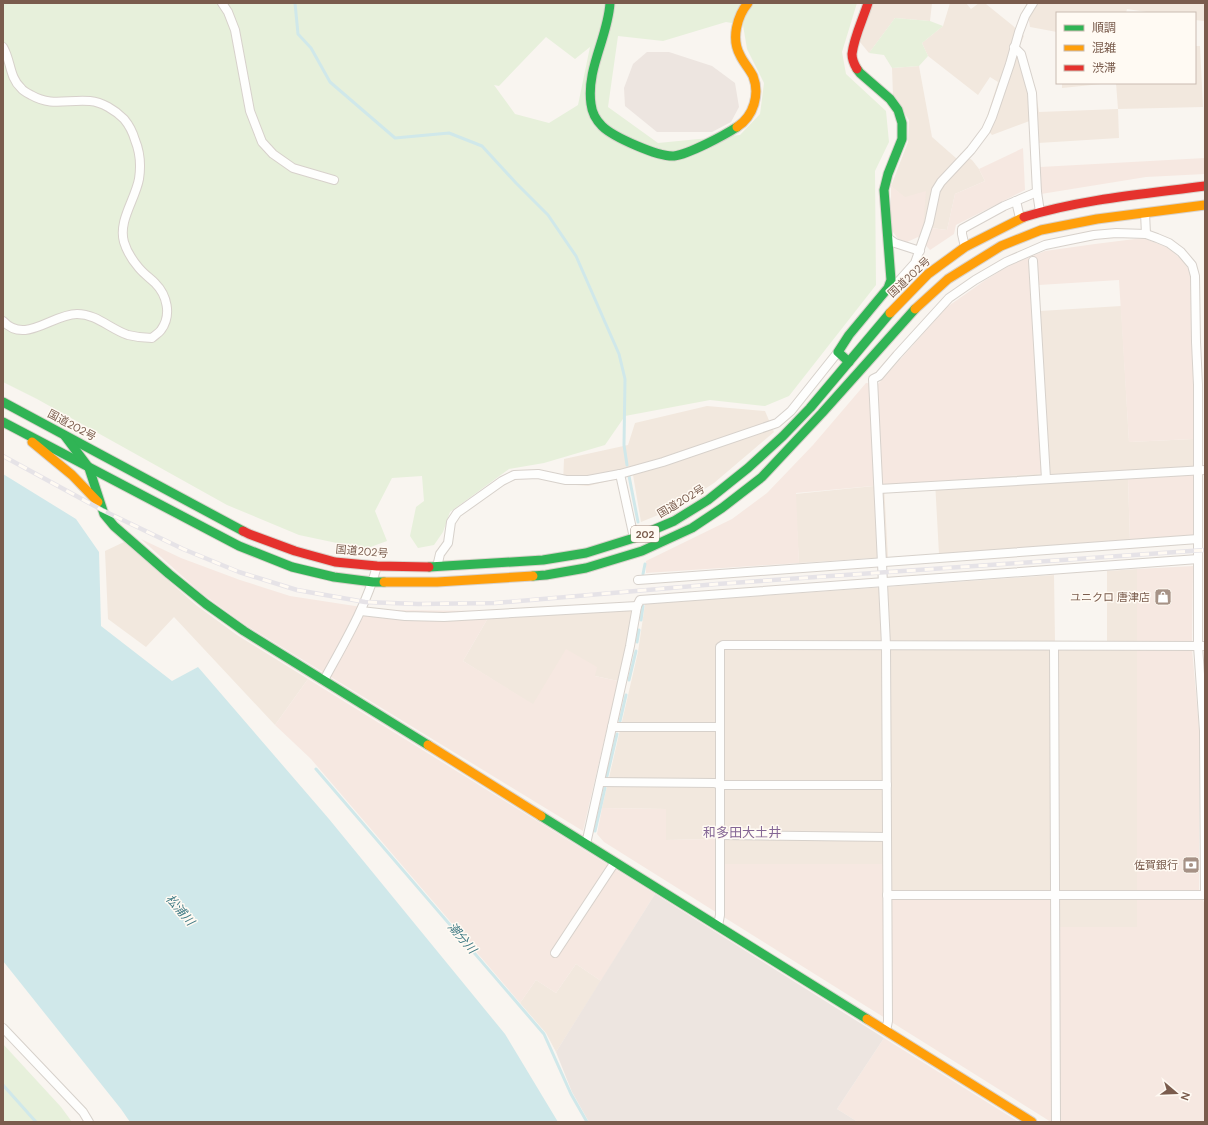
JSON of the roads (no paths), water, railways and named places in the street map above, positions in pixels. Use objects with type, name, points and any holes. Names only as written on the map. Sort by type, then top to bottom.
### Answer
[{"type":"main road","points":[[610,3],[594,71],[591,98],[594,113],[602,127],[617,137],[661,154],[674,156],[685,153],[721,137],[745,121],[754,107],[756,89],[752,75],[738,51],[735,33],[739,17],[748,3]]},
{"type":"main road","points":[[848,362],[838,352],[849,335],[888,288],[890,280],[884,190],[888,174],[902,138],[902,123],[898,110],[890,99],[860,73],[854,64],[852,55],[868,3]]},
{"type":"main road","name":"国道202号","points":[[3,402],[249,534],[295,551],[335,562],[377,566],[437,566],[543,560],[586,553],[634,538],[674,521],[708,500],[748,468],[783,436],[810,408],[894,309],[928,274],[965,246],[1020,218],[1040,212],[1095,200],[1205,186]]},
{"type":"main road","name":"202","points":[[3,422],[239,546],[292,567],[334,577],[373,582],[437,582],[546,575],[586,568],[642,551],[692,528],[722,508],[762,477],[863,367],[890,349],[911,313],[948,279],[1001,246],[1042,230],[1097,219],[1205,205]]},
{"type":"main road","points":[[16,429],[72,475],[101,504]]},
{"type":"main road","points":[[63,434],[89,468],[104,514],[114,526],[206,604],[244,631],[1032,1122]]},
{"type":"street","points":[[222,3],[228,12],[235,30],[250,111],[262,142],[273,154],[293,168],[334,180]]},
{"type":"street","points":[[888,288],[898,282],[916,263],[929,223],[936,190],[941,182],[971,150],[986,130],[992,118],[1019,32],[1025,16],[1033,3]]},
{"type":"street","points":[[3,47],[6,52],[14,79],[21,89],[38,99],[52,102],[91,101],[110,108],[124,120],[132,132],[138,147],[140,164],[139,180],[122,230],[124,242],[129,255],[140,270],[156,284],[164,297],[167,308],[166,318],[161,330],[152,338],[142,338],[127,334],[100,319],[86,315],[76,314],[63,316],[40,327],[20,330],[8,326],[3,321]]},
{"type":"street","points":[[1014,47],[1021,54],[1032,93],[1037,192],[1040,212]]},
{"type":"street","points":[[965,246],[962,229],[1004,206],[1037,192]]},
{"type":"street","points":[[1016,201],[1020,218]]},
{"type":"street","points":[[1145,213],[1146,234]]},
{"type":"street","points":[[1042,230],[1045,245]]},
{"type":"street","points":[[873,379],[879,376],[890,349],[950,298],[975,280],[1006,262],[1045,245],[1094,235],[1116,233],[1146,234],[1170,244],[1181,252],[1192,265],[1195,276],[1201,470],[1198,559],[1204,732],[1205,895],[887,895]]},
{"type":"street","points":[[888,238],[920,251]]},
{"type":"street","points":[[1033,261],[1046,479]]},
{"type":"street","points":[[437,566],[440,554],[448,543],[451,522],[457,513],[502,481],[514,476],[538,474],[566,480],[588,480],[620,474],[663,462],[777,423],[791,411],[838,352]]},
{"type":"street","points":[[848,362],[863,367],[873,379],[886,645],[888,1021],[886,1031]]},
{"type":"street","points":[[777,423],[783,436]]},
{"type":"street","points":[[879,489],[1201,470]]},
{"type":"street","points":[[620,474],[634,538]]},
{"type":"street","points":[[638,580],[1198,539]]},
{"type":"street","points":[[586,844],[630,646],[637,606],[640,600],[1198,559]]},
{"type":"street","points":[[324,680],[361,611],[373,582],[377,566]]},
{"type":"street","points":[[361,611],[406,616],[444,617],[637,606]]},
{"type":"street","points":[[718,926],[720,916],[720,647],[723,645],[1202,646]]},
{"type":"street","points":[[1054,646],[1056,1122]]},
{"type":"street","points":[[612,727],[720,727]]},
{"type":"street","points":[[600,782],[715,783],[720,785],[887,785]]},
{"type":"street","points":[[720,835],[887,837]]},
{"type":"street","points":[[555,953],[615,862]]},
{"type":"street","points":[[3,1028],[83,1112],[89,1122]]},
{"type":"water","name":"松浦川","points":[[3,474],[76,519],[99,552],[101,626],[172,681],[198,667],[329,819],[505,1034],[558,1122],[130,1122],[3,961]]},
{"type":"waterway","points":[[295,3],[298,34],[311,48],[330,82],[395,138],[449,133],[482,146],[548,215],[576,256],[619,354],[625,379],[624,445],[627,465]]},
{"type":"waterway","points":[[629,476],[638,522]]},
{"type":"waterway","points":[[643,574],[645,564]]},
{"type":"waterway","points":[[641,620],[643,606]]},
{"type":"waterway","points":[[637,642],[639,630]]},
{"type":"waterway","points":[[629,680],[636,651]]},
{"type":"waterway","points":[[620,721],[626,695]]},
{"type":"waterway","points":[[607,776],[617,734]]},
{"type":"waterway","name":"潮分川","points":[[316,769],[544,1034],[571,1094],[587,1122]]},
{"type":"waterway","points":[[595,831],[605,788]]},
{"type":"waterway","points":[[3,1085],[36,1122]]},
{"type":"railway","points":[[3,456],[102,510],[183,549],[239,572],[297,590],[365,602],[418,604],[495,603],[717,584],[1205,550]]},
{"type":"place","name":"ユニクロ 唐津店","points":[[1163,597]]},
{"type":"place","name":"佐賀銀行","points":[[1191,865]]},
{"type":"district","name":"和多田大土井","points":[[742,832]]}]
